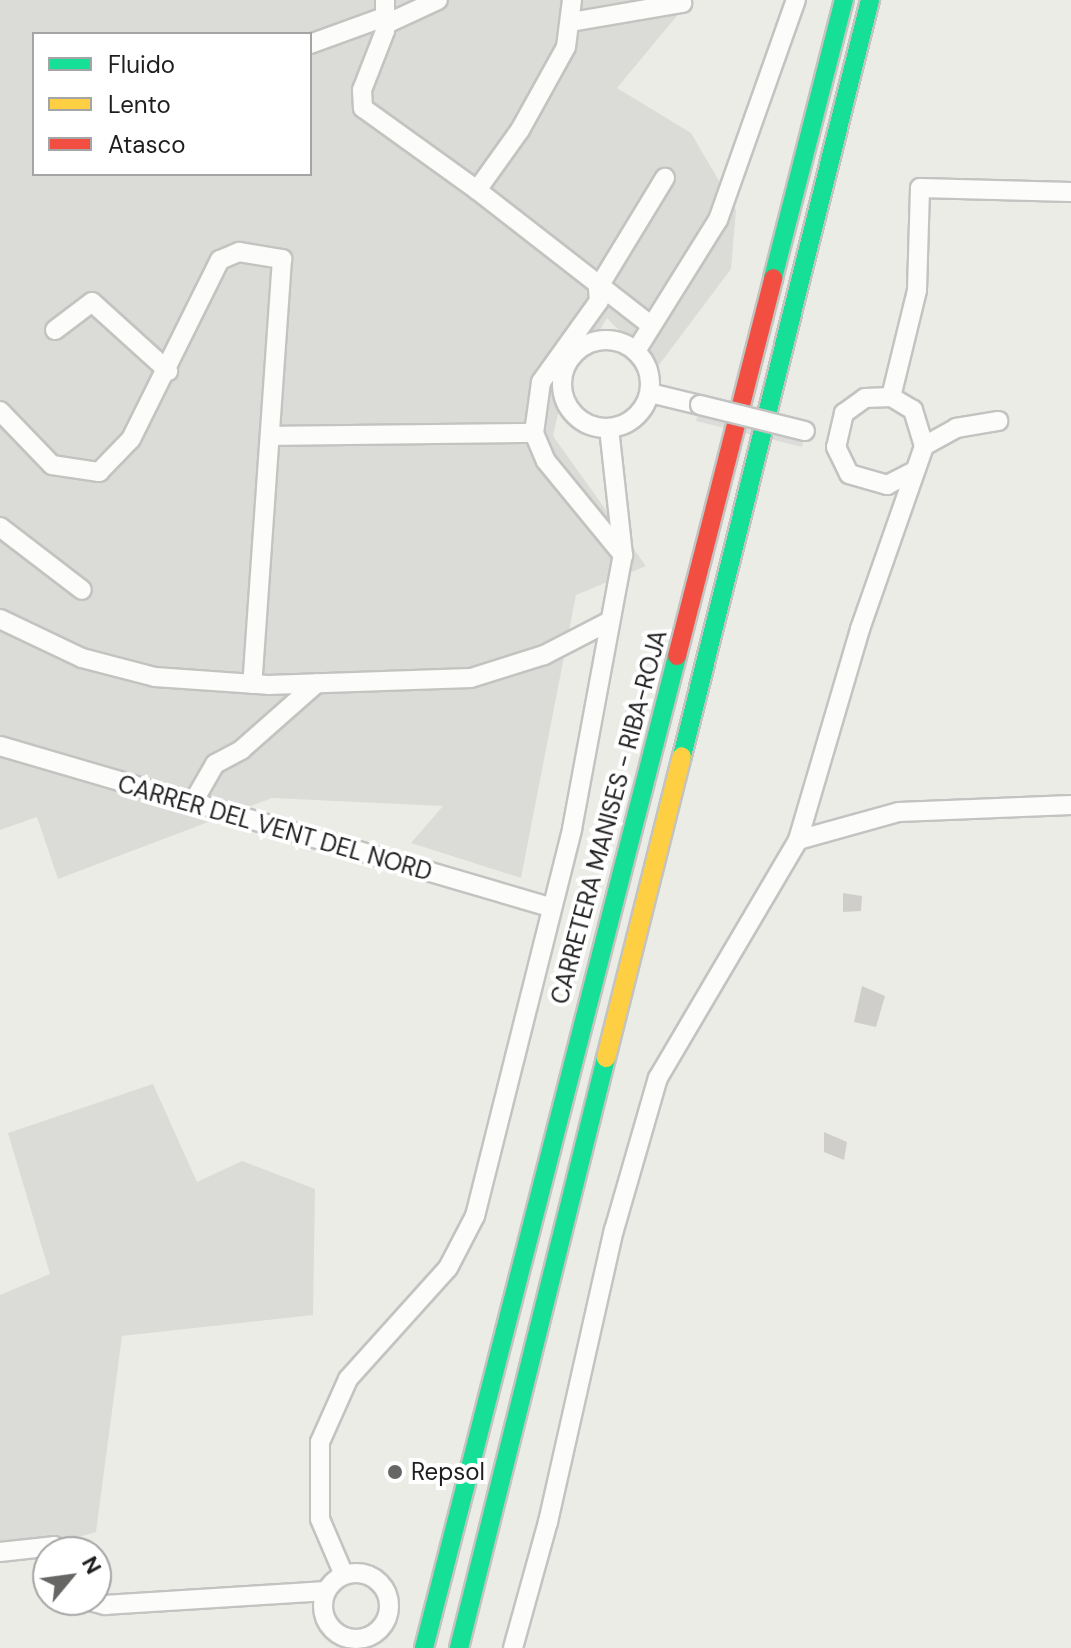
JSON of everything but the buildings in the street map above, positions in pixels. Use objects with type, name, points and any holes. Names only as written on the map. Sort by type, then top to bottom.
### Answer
[{"type":"main road","name":"CARRETERA MANISES - RIBA-ROJA","points":[[424,1648],[610,898],[844,0]]},
{"type":"main road","points":[[459,1648],[870,0]]},
{"type":"street","points":[[312,43],[386,13],[438,0]]},
{"type":"street","points":[[477,190],[547,84],[571,22],[572,0]]},
{"type":"street","points":[[636,351],[649,324],[718,220],[796,0]]},
{"type":"street","points":[[571,22],[682,3]]},
{"type":"street","points":[[386,13],[362,90],[363,108],[477,190],[598,288],[649,324]]},
{"type":"street","points":[[623,555],[546,461],[534,433],[541,382],[599,301],[598,288],[665,178]]},
{"type":"street","points":[[891,397],[917,290],[920,188],[1071,192]]},
{"type":"street","points":[[0,411],[52,465],[99,472],[131,439],[168,371],[220,260],[239,252],[282,259],[272,436],[252,684]]},
{"type":"street","points":[[55,330],[92,302],[168,371]]},
{"type":"street","points":[[599,341],[636,351],[645,363],[650,393],[636,418],[609,429],[584,423],[569,409],[562,394],[567,363],[599,341]]},
{"type":"street","points":[[650,393],[835,437]]},
{"type":"street","points":[[911,473],[887,485],[865,483],[843,466],[835,437],[854,404],[891,397],[913,410],[924,446]]},
{"type":"street","points":[[513,1648],[548,1522],[614,1230],[658,1078],[798,840],[911,473],[924,446],[956,428],[998,421]]},
{"type":"street","points":[[344,1575],[320,1519],[320,1442],[348,1379],[448,1268],[475,1216],[572,829],[623,555],[609,429]]},
{"type":"street","points":[[272,436],[534,433]]},
{"type":"street","points":[[0,527],[82,590]]},
{"type":"street","points":[[0,619],[82,658],[155,677],[252,684],[471,678],[544,655],[610,621]]},
{"type":"street","points":[[192,804],[215,764],[241,750],[317,683]]},
{"type":"street","name":"CARRER DEL VENT DEL NORD","points":[[0,746],[550,907]]},
{"type":"street","points":[[798,840],[899,812],[1069,807]]},
{"type":"street","points":[[0,1552],[32,1548]]},
{"type":"street","points":[[112,1605],[326,1591],[344,1575],[367,1575],[385,1589],[389,1612],[381,1640],[334,1640],[326,1620],[326,1591]]},
{"type":"shaded area","points":[[0,0],[690,0],[617,88],[691,133],[736,210],[731,269],[656,369],[607,318],[563,391],[553,436],[646,566],[576,595],[521,878],[411,843],[443,806],[272,798],[58,879],[37,817],[0,830]]},
{"type":"shaded area","points":[[153,1084],[197,1182],[242,1161],[315,1189],[313,1315],[122,1336],[96,1532],[82,1536],[32,1536],[32,1551],[0,1560],[0,1295],[50,1274],[8,1133]]},
{"type":"pier","points":[[703,394],[807,420],[802,447],[696,421]]},
{"type":"traffic: fast","points":[[773,278],[844,0]]},
{"type":"traffic: fast","points":[[682,756],[870,0]]},
{"type":"traffic: fast","points":[[424,1648],[677,656]]},
{"type":"traffic: fast","points":[[459,1648],[606,1058]]},
{"type":"traffic: slow","points":[[606,1058],[682,756]]},
{"type":"traffic: jam","points":[[677,656],[773,278]]},
{"type":"place","name":"Repsol","points":[[395,1472]]}]
